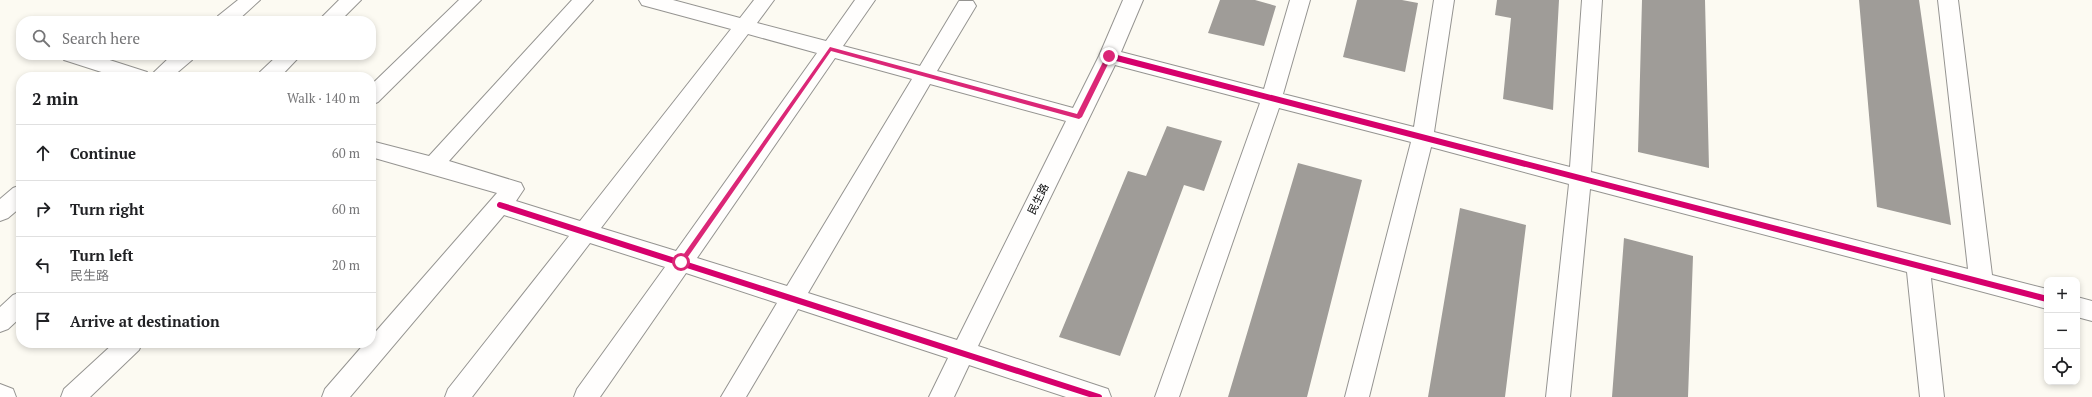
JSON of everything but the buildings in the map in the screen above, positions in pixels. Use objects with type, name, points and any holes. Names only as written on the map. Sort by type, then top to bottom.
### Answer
[{"type":"street","points":[[231,16],[250,0]]},
{"type":"street","points":[[333,16],[351,0]]},
{"type":"street","points":[[376,92],[471,0]]},
{"type":"street","points":[[433,165],[582,0]]},
{"type":"street","points":[[649,0],[1079,117]]},
{"type":"street","points":[[457,397],[764,0]]},
{"type":"street","points":[[586,397],[865,0]]},
{"type":"street","name":"民生路","points":[[941,397],[1109,56],[1133,0]]},
{"type":"street","points":[[1167,397],[1272,98],[1300,0]]},
{"type":"street","points":[[1357,397],[1423,137],[1444,0]]},
{"type":"street","points":[[1558,397],[1580,178],[1592,0]]},
{"type":"street","points":[[1948,0],[1981,282]]},
{"type":"street","points":[[733,397],[966,6]]},
{"type":"street","points":[[1109,56],[2044,298]]},
{"type":"street","points":[[87,60],[124,72]]},
{"type":"street","points":[[165,72],[179,60]]},
{"type":"street","points":[[272,72],[286,60]]},
{"type":"street","points":[[334,397],[513,189],[433,165],[376,150]]},
{"type":"street","points":[[0,212],[16,198]]},
{"type":"street","points":[[500,205],[963,352],[1075,393],[1099,397]]},
{"type":"street","points":[[1918,266],[1932,397]]},
{"type":"street","points":[[0,322],[16,307]]},
{"type":"street","points":[[2080,308],[2092,311]]},
{"type":"street","points":[[73,397],[125,348]]},
{"type":"street","points":[[0,395],[4,397]]},
{"type":"cycle path","points":[[1109,56],[2044,298]]},
{"type":"cycle path","points":[[500,205],[963,352],[1099,397]]},
{"type":"route","points":[[681,262],[830,49],[1079,117],[1109,56]]}]
